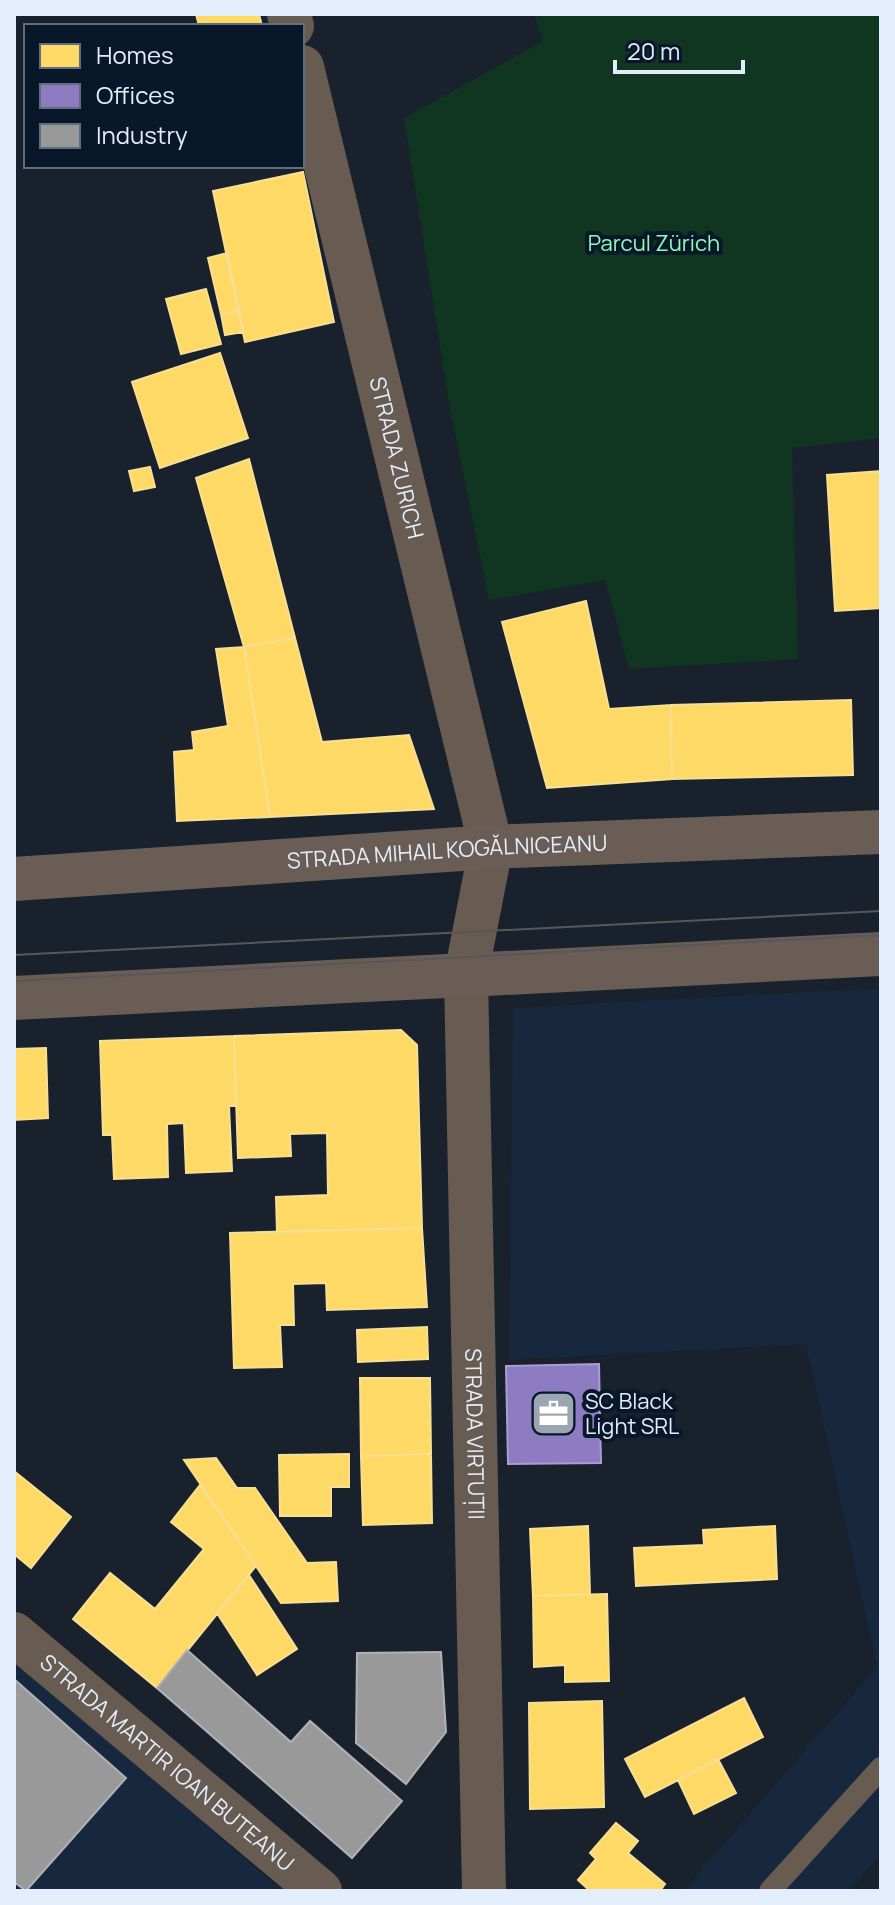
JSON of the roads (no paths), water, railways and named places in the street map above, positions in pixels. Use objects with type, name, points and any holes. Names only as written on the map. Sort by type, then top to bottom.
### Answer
[{"type":"street","name":"STRADA ZURICH","points":[[304,75],[491,847]]},
{"type":"street","name":"STRADA MIHAIL KOGĂLNICEANU","points":[[14,879],[491,847],[881,832]]},
{"type":"street","name":"STRADA VIRTUȚII","points":[[484,1891],[466,975],[491,847]]},
{"type":"street","points":[[14,998],[881,954]]},
{"type":"street","name":"STRADA MARTIR IOAN BUTEANU","points":[[14,1634],[320,1891]]},
{"type":"lane","points":[[770,1891],[881,1768]]},
{"type":"tram line","points":[[14,955],[881,911]]},
{"type":"tram line","points":[[14,981],[881,935]]},
{"type":"place","name":"SC Black Light SRL","points":[[554,1414]]},
{"type":"park label","name":"Parcul Zürich","points":[[654,243]]}]
